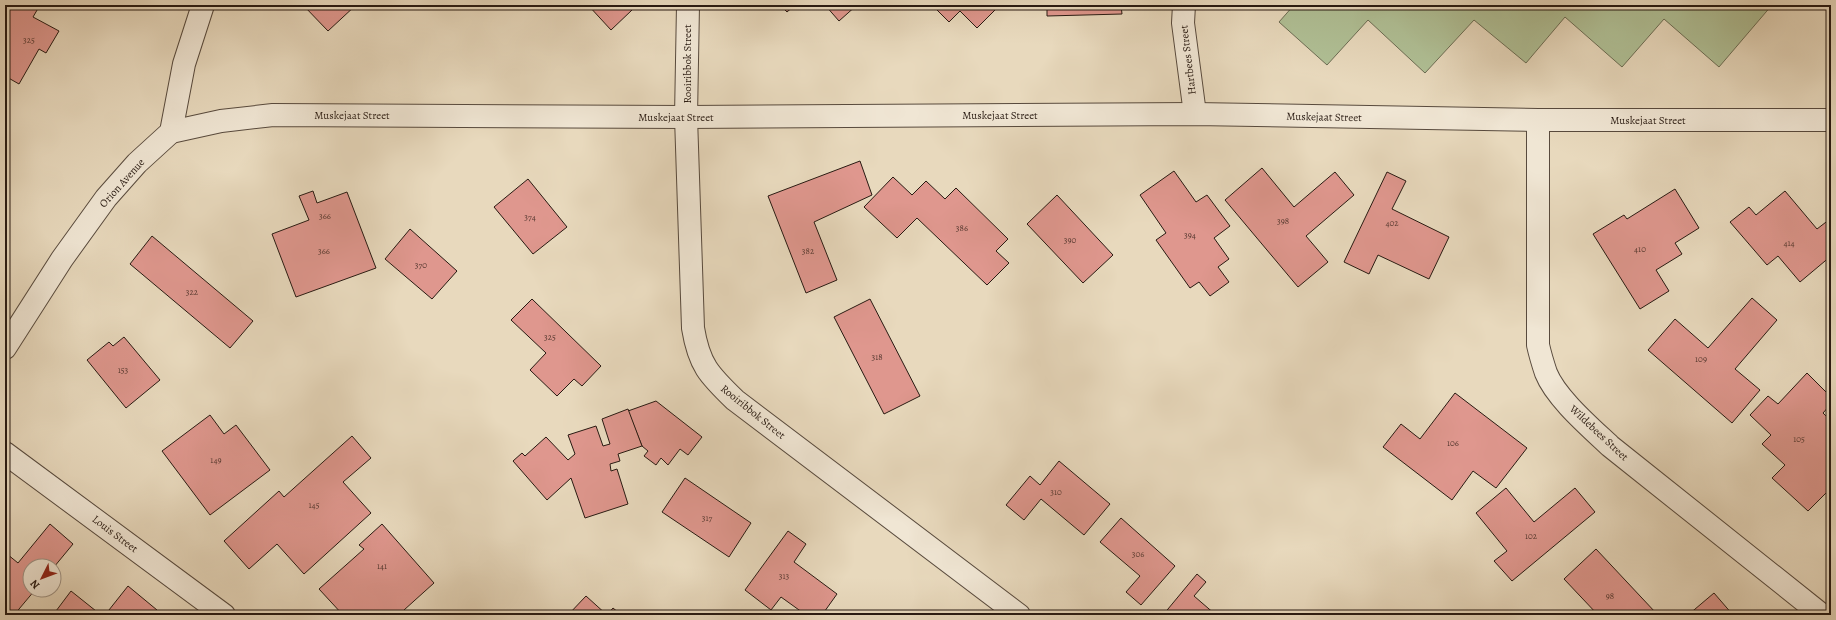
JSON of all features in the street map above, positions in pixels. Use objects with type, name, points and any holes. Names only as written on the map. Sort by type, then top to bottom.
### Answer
[{"type":"street","points":[[171,132],[184,64],[202,5]]},
{"type":"street","name":"Rooiribbok Street","points":[[688,5],[686,117],[693,328],[696,349],[705,368],[735,400],[1019,615]]},
{"type":"street","name":"Hartbees Street","points":[[1184,5],[1183,22],[1195,114]]},
{"type":"street","name":"Muskejaat Street","points":[[171,132],[221,121],[273,115],[686,117],[1195,114],[1538,120],[1831,120]]},
{"type":"street","name":"Wildebees Street","points":[[1538,120],[1538,345],[1546,374],[1563,399],[1581,419],[1610,446],[1822,615]]},
{"type":"street","name":"Orion Avenue","points":[[5,348],[62,259],[106,198],[138,163],[171,132]]},
{"type":"street","name":"Louis Street","points":[[5,453],[224,615]]},
{"type":"green space","points":[[1294,5],[1772,5],[1719,67],[1664,19],[1622,67],[1565,17],[1526,63],[1474,20],[1425,73],[1368,20],[1327,65],[1279,22]]},
{"type":"building","points":[[5,5],[40,5],[33,17],[59,31],[46,53],[39,49],[19,84],[5,76]]},
{"type":"building","points":[[303,5],[356,5],[328,31]]},
{"type":"building","points":[[588,5],[627,5],[632,10],[611,30]]},
{"type":"building","points":[[780,5],[795,5],[787,12]]},
{"type":"building","points":[[825,5],[857,5],[839,21]]},
{"type":"building","points":[[932,5],[1000,5],[977,28],[960,11],[949,22]]},
{"type":"building","points":[[1047,5],[1121,5],[1122,14],[1047,16]]},
{"type":"building","points":[[860,161],[872,195],[814,222],[837,280],[806,293],[768,196]]},
{"type":"building","points":[[1262,168],[1294,207],[1335,172],[1354,195],[1306,236],[1328,262],[1298,287],[1225,200]]},
{"type":"building","points":[[1174,171],[1196,202],[1207,195],[1230,226],[1214,238],[1229,259],[1218,267],[1229,282],[1210,296],[1199,282],[1190,288],[1156,240],[1166,233],[1140,195]]},
{"type":"building","points":[[1387,172],[1406,181],[1392,209],[1449,237],[1429,279],[1378,255],[1369,274],[1344,262]]},
{"type":"building","points":[[893,177],[912,195],[926,181],[945,199],[956,188],[1008,239],[996,251],[1009,263],[987,285],[917,218],[897,238],[864,207]]},
{"type":"building","points":[[528,179],[567,227],[533,254],[494,207]]},
{"type":"building","points":[[1675,189],[1699,228],[1675,243],[1682,254],[1656,270],[1669,291],[1640,309],[1593,234],[1624,215],[1627,219]]},
{"type":"building","points":[[313,191],[317,203],[347,192],[376,268],[296,297],[272,234],[309,220],[299,196]]},
{"type":"building","points":[[1785,191],[1817,229],[1830,219],[1831,220],[1831,256],[1800,282],[1778,256],[1767,265],[1730,222],[1749,207],[1756,215]]},
{"type":"building","points":[[1057,195],[1113,255],[1083,283],[1027,224]]},
{"type":"building","points":[[410,229],[457,271],[432,299],[385,259]]},
{"type":"building","points":[[152,236],[253,321],[230,348],[130,264]]},
{"type":"building","points":[[1752,298],[1777,320],[1735,369],[1760,390],[1732,423],[1648,350],[1675,319],[1708,348]]},
{"type":"building","points":[[532,299],[601,366],[582,386],[574,379],[557,396],[530,370],[546,353],[511,320]]},
{"type":"building","points":[[870,299],[920,396],[884,414],[834,317]]},
{"type":"building","points":[[124,337],[160,380],[126,408],[87,360],[109,342],[113,346]]},
{"type":"building","points":[[1807,373],[1831,397],[1831,404],[1823,413],[1831,421],[1831,488],[1808,511],[1772,478],[1785,465],[1762,444],[1771,435],[1750,415],[1768,396],[1778,404]]},
{"type":"building","points":[[1455,393],[1527,448],[1496,488],[1473,471],[1452,500],[1383,447],[1401,424],[1420,439]]},
{"type":"building","points":[[656,401],[702,437],[688,455],[680,449],[668,465],[661,458],[656,465],[644,456],[648,451],[642,446],[628,411]]},
{"type":"building","points":[[628,409],[642,446],[618,454],[620,461],[610,464],[611,471],[617,469],[628,504],[585,518],[571,478],[547,500],[513,461],[522,453],[525,456],[546,437],[568,460],[575,454],[568,435],[596,426],[603,446],[610,444],[602,419]]},
{"type":"building","points":[[210,415],[224,434],[236,425],[270,470],[210,515],[162,451]]},
{"type":"building","points":[[352,436],[371,458],[343,482],[371,513],[304,574],[277,544],[249,569],[224,541],[279,491],[284,497]]},
{"type":"building","points":[[1059,461],[1110,504],[1084,535],[1041,499],[1024,520],[1006,505],[1030,476],[1040,485]]},
{"type":"building","points":[[685,478],[751,523],[729,557],[662,512]]},
{"type":"building","points":[[1506,488],[1534,522],[1575,488],[1595,512],[1512,581],[1494,561],[1507,551],[1476,513]]},
{"type":"building","points":[[1121,518],[1175,566],[1141,605],[1126,592],[1140,576],[1100,542]]},
{"type":"building","points":[[50,524],[73,544],[61,558],[22,558]]},
{"type":"building","points":[[382,524],[434,583],[404,610],[409,615],[343,615],[319,589],[364,549],[359,545]]},
{"type":"building","points":[[788,531],[806,544],[794,562],[837,594],[822,615],[806,615],[781,597],[771,610],[745,590]]},
{"type":"building","points":[[1596,549],[1656,613],[1654,615],[1598,615],[1564,579]]},
{"type":"building","points":[[7,554],[18,563],[22,558],[22,598],[28,598],[14,615],[5,615],[5,556]]},
{"type":"building","points":[[1197,574],[1206,582],[1194,596],[1216,615],[1163,615]]},
{"type":"building","points":[[128,586],[157,610],[153,615],[105,615]]},
{"type":"building","points":[[71,591],[101,615],[53,615]]},
{"type":"building","points":[[1714,593],[1733,615],[1688,615]]},
{"type":"building","points":[[586,596],[607,615],[568,615]]},
{"type":"building","points":[[613,608],[619,613],[617,615],[607,615]]}]
